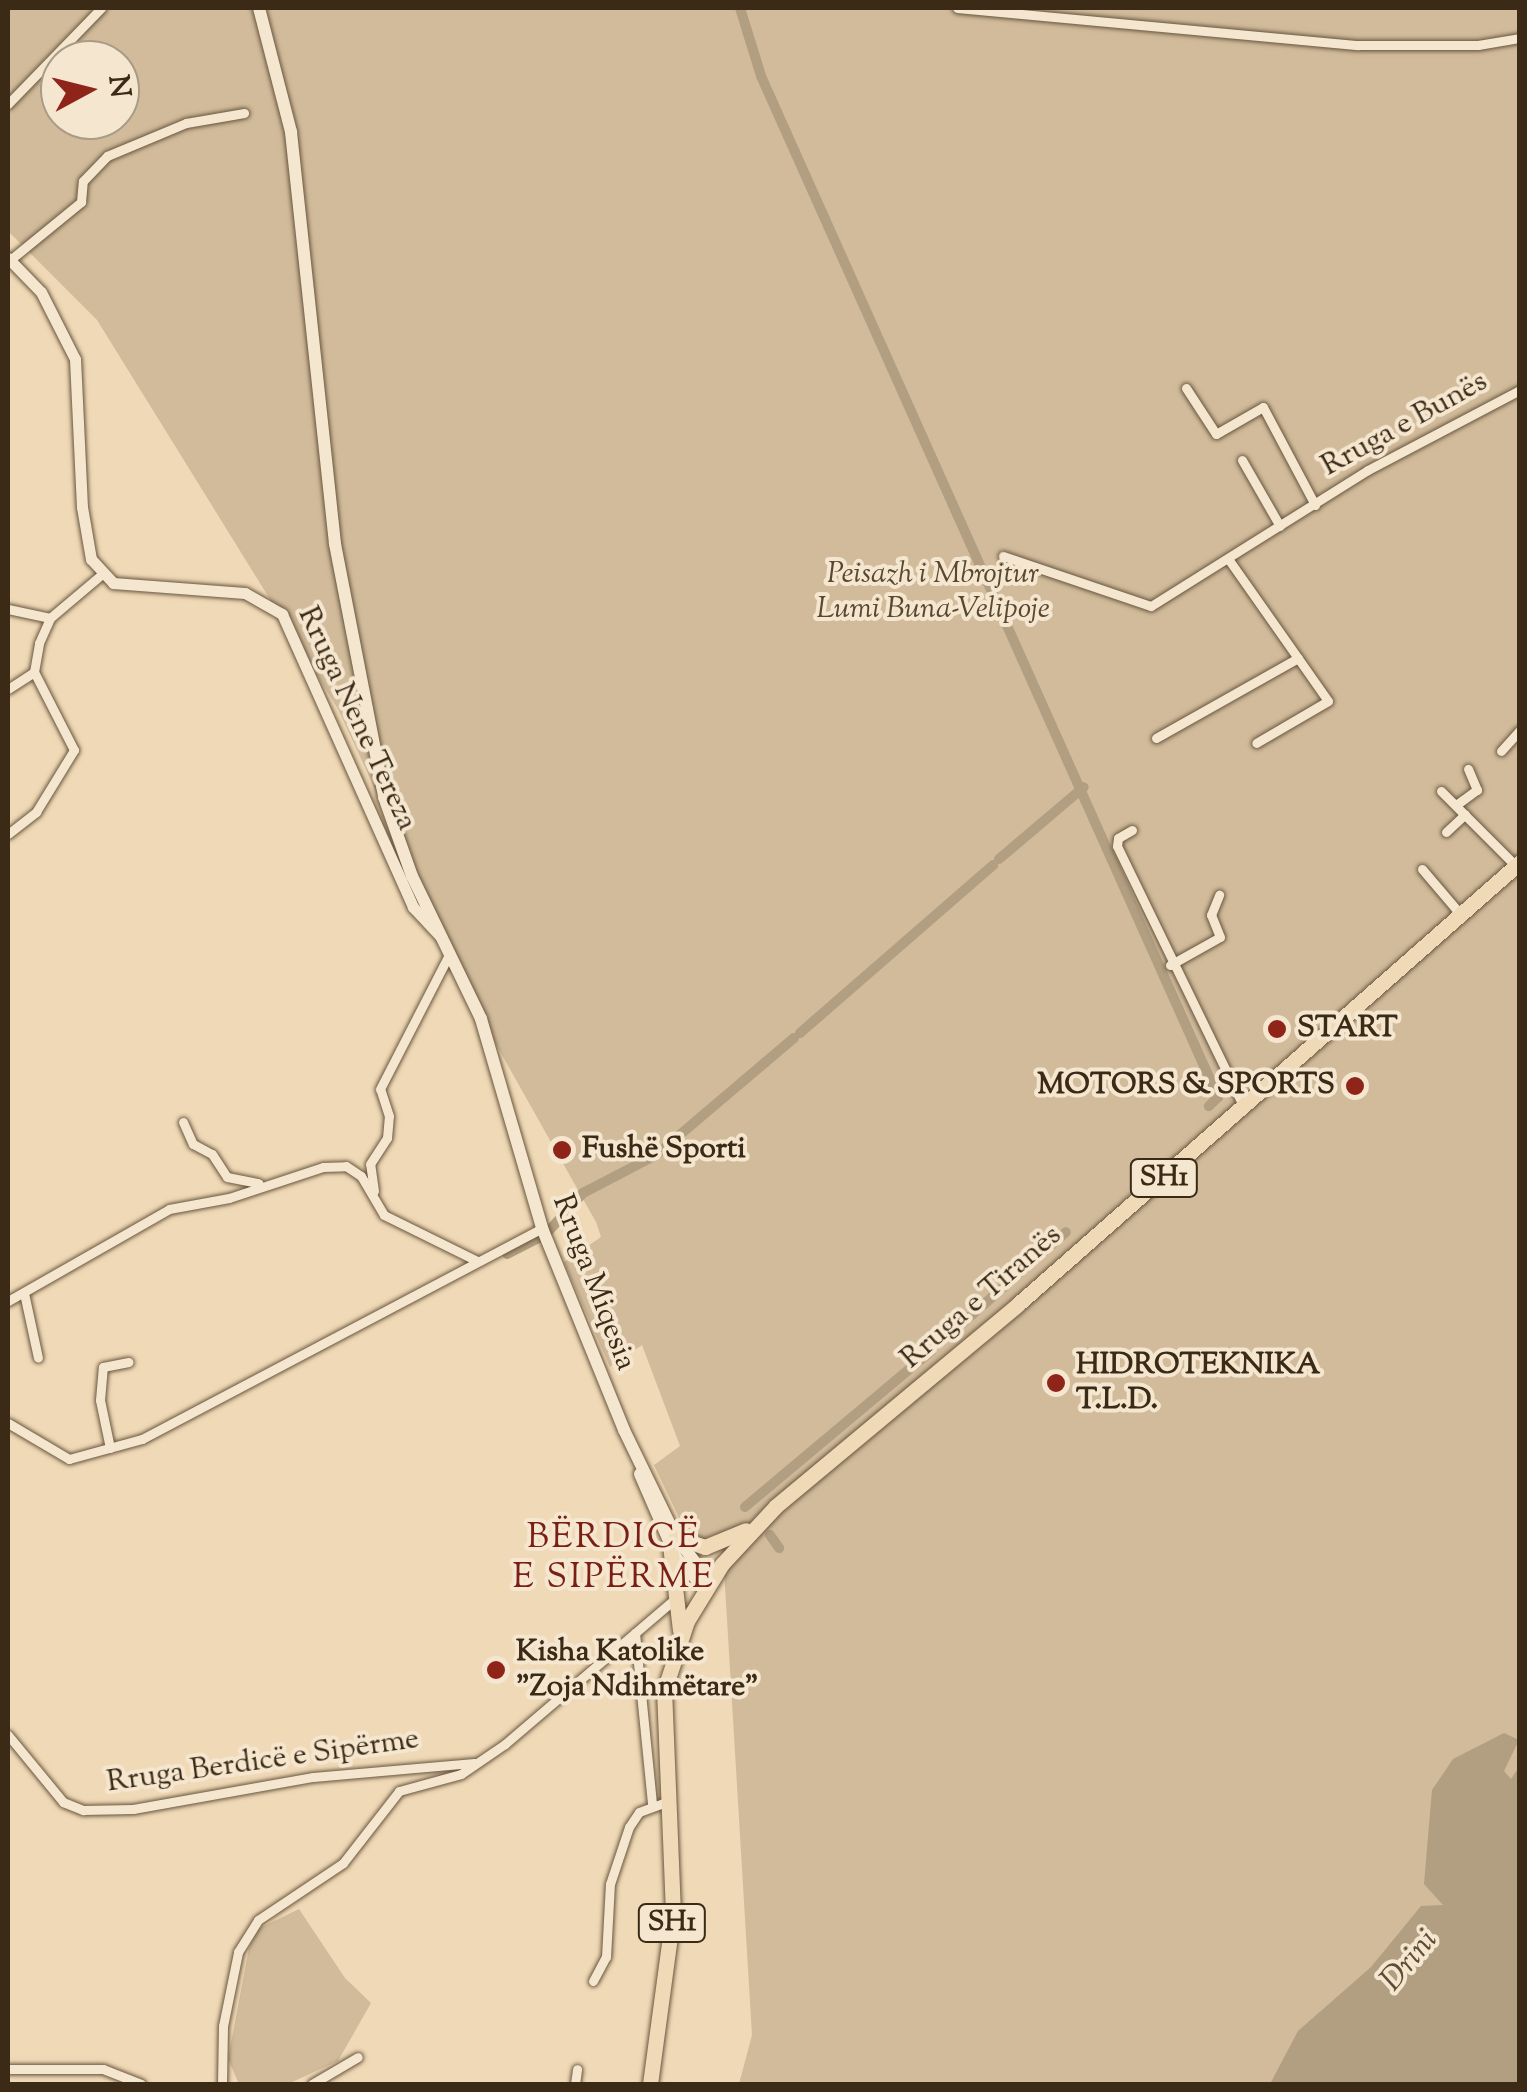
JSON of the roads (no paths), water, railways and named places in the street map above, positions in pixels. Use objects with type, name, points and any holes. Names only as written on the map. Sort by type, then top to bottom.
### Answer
[{"type":"main road","name":"Rruga Miqesia","points":[[259,8],[291,132],[348,634],[376,767],[402,852],[490,1042],[550,1249],[673,1541],[708,1586]]},
{"type":"main road","name":"Rruga e Tiranës","points":[[754,1527],[1244,1107],[1518,864]]},
{"type":"main road","points":[[678,1642],[680,1594],[673,1541],[713,1546],[754,1527]]},
{"type":"main road","name":"SH1","points":[[650,2084],[672,1913],[659,1804],[664,1691],[678,1642],[708,1586],[754,1527]]},
{"type":"street","points":[[8,104],[101,8]]},
{"type":"street","points":[[957,8],[1358,45],[1478,46],[1520,38]]},
{"type":"street","points":[[8,689],[34,672],[50,618],[102,574],[84,541],[75,359],[41,292],[9,259],[81,202],[83,181],[107,156],[186,123],[244,113]]},
{"type":"street","name":"Rruga e Bunës","points":[[1186,388],[1216,434],[1263,407],[1315,504]]},
{"type":"street","name":"Rruga e Bunës","points":[[1002,556],[1140,606],[1229,560],[1315,504],[1520,390]]},
{"type":"street","points":[[1242,460],[1280,526]]},
{"type":"street","points":[[1229,560],[1327,705],[1256,743]]},
{"type":"street","name":"Rruga Nene Tereza","points":[[102,574],[128,586],[245,593],[282,614],[413,907],[443,939]]},
{"type":"street","points":[[8,608],[50,618]]},
{"type":"street","points":[[1156,738],[1298,658]]},
{"type":"street","points":[[8,834],[36,812],[74,750],[34,672]]},
{"type":"street","points":[[1501,751],[1520,730]]},
{"type":"street","points":[[1456,805],[1477,790],[1468,768]]},
{"type":"street","name":"Rruga e Tiranës","points":[[1442,791],[1518,864]]},
{"type":"street","points":[[1446,832],[1464,814]]},
{"type":"street","points":[[1132,830],[1118,838],[1118,846],[1170,965],[1244,1107]]},
{"type":"street","points":[[1422,869],[1462,916]]},
{"type":"street","points":[[1170,965],[1220,937],[1211,915],[1219,895]]},
{"type":"street","points":[[374,1195],[370,1164],[388,1138],[389,1116],[380,1089],[450,953]]},
{"type":"street","points":[[183,1122],[192,1144],[212,1154],[236,1184],[276,1182]]},
{"type":"street","points":[[8,1301],[68,1261],[168,1209],[346,1166],[374,1195],[384,1215],[477,1261]]},
{"type":"street","points":[[8,1423],[58,1457],[110,1448],[163,1430],[477,1261],[543,1230]]},
{"type":"street","points":[[24,1293],[38,1358]]},
{"type":"street","points":[[110,1448],[100,1400],[102,1368],[130,1362]]},
{"type":"street","points":[[222,2084],[223,2026],[238,1952],[258,1920],[343,1863],[399,1791],[461,1774],[548,1711],[680,1594]]},
{"type":"street","points":[[593,1981],[606,1957],[604,1923],[616,1864],[634,1817],[659,1804],[635,1633]]},
{"type":"street","name":"Rruga Berdicë e Sipërme","points":[[8,1735],[62,1802],[83,1810],[134,1809],[314,1777],[476,1763]]},
{"type":"street","points":[[312,2084],[358,2057]]},
{"type":"street","points":[[8,2069],[103,2069],[142,2084]]},
{"type":"street","points":[[575,2084],[577,2069]]},
{"type":"water","name":"Drini","points":[[1504,1733],[1519,1740],[1504,1771],[1511,1779],[1519,1767],[1519,2084],[1270,2084],[1298,2031],[1371,1967],[1421,1906],[1443,1905],[1424,1884],[1432,1790],[1453,1759]]},
{"type":"waterway","points":[[740,8],[761,76],[1218,1097],[1209,1106]]},
{"type":"waterway","points":[[999,859],[1084,787]]},
{"type":"waterway","points":[[800,1033],[993,865]]},
{"type":"waterway","points":[[507,1254],[546,1234],[583,1193],[656,1155],[794,1038]]},
{"type":"waterway","points":[[948,1336],[1066,1232]]},
{"type":"waterway","points":[[745,1507],[931,1351]]},
{"type":"waterway","points":[[770,1535],[779,1548]]},
{"type":"place","name":"START","points":[[1277,1029]]},
{"type":"place","name":"MOTORS & SPORTS","points":[[1355,1086]]},
{"type":"place","name":"Fushë Sporti","points":[[562,1150]]},
{"type":"place","name":"HIDROTEKNIKA T.L.D.","points":[[1056,1383]]},
{"type":"place","name":"Kisha Katolike \"Zoja Ndihmëtare\"","points":[[496,1670]]},
{"type":"district","name":"BËRDICË E SIPËRME","points":[[614,1559]]},
{"type":"park label","name":"Peisazh i Mbrojtur Lumi Buna-Velipoje","points":[[933,592]]}]
